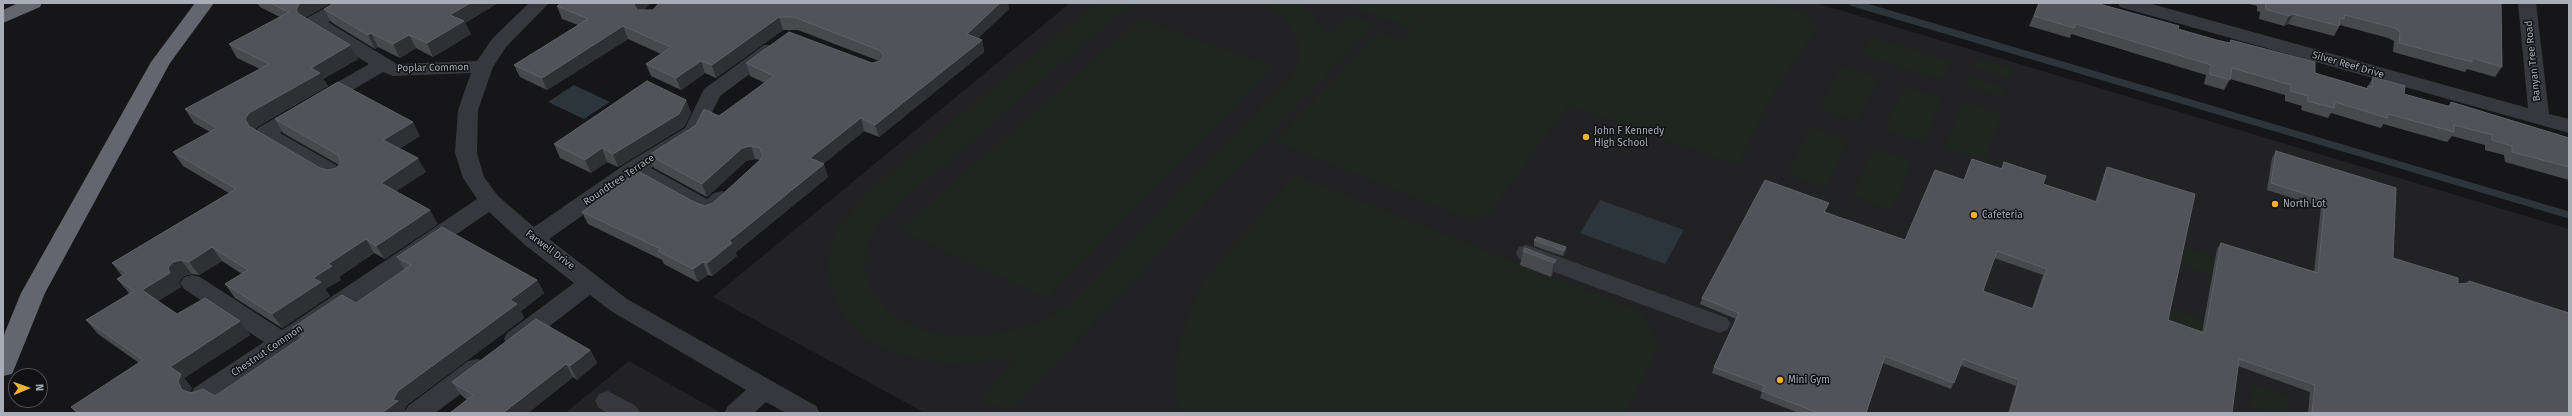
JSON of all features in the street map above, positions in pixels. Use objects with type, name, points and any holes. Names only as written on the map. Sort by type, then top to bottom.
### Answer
[{"type":"highway","points":[[3,17],[33,3]]},
{"type":"highway","points":[[3,367],[34,293],[153,76],[190,21],[205,3]]},
{"type":"street","name":"Poplar Common","points":[[348,3],[314,22],[384,63],[393,70],[483,68]]},
{"type":"street","name":"Farwell Drive","points":[[540,3],[500,43],[483,68],[468,110],[466,154],[474,178],[490,201],[533,239],[592,282],[619,305],[807,413]]},
{"type":"street","name":"Silver Reef Drive","points":[[2127,3],[2569,126]]},
{"type":"street","name":"Banyan Tree Road","points":[[2527,3],[2539,118]]},
{"type":"street","name":"Roundtree Terrace","points":[[533,239],[635,168],[693,132],[711,93],[784,40]]},
{"type":"street","name":"Poplar Common","points":[[337,175],[265,133],[384,63]]},
{"type":"street","points":[[635,168],[709,210],[738,183]]},
{"type":"street","name":"Chestnut Common","points":[[203,395],[490,201]]},
{"type":"street","points":[[1524,252],[1719,324]]},
{"type":"street","points":[[417,413],[592,282]]},
{"type":"street","points":[[192,283],[281,341]]},
{"type":"street","points":[[737,413],[765,388]]},
{"type":"shaded area","name":"John F Kennedy High School","points":[[1070,3],[1816,3],[2569,229],[2569,413],[925,413],[713,297]]},
{"type":"shaded area","points":[[1097,3],[1140,3],[1120,12],[879,221],[867,247],[864,272],[874,295],[891,314],[916,327],[944,336],[972,337],[1014,331],[1044,320],[1067,306],[1081,293],[1294,73],[1298,64],[1299,52],[1296,37],[1289,25],[1278,13],[1260,3],[1300,3],[1308,9],[1327,36],[1350,15],[1374,24],[1009,412],[982,399],[1016,359],[951,364],[919,359],[890,351],[865,338],[844,316],[831,287],[828,260],[836,231],[869,190]]},
{"type":"shaded area","points":[[1339,3],[1772,3],[1804,12],[1818,27],[1777,86],[1738,165],[1568,105],[1488,215],[1469,219],[1275,141],[1379,32],[1405,41],[1414,29]]},
{"type":"shaded area","points":[[1141,19],[1273,67],[1047,298],[900,230]]},
{"type":"shaded area","points":[[1871,37],[1950,61],[1942,80],[1862,55]]},
{"type":"shaded area","points":[[1975,59],[2013,69],[2009,79],[1972,68]]},
{"type":"shaded area","points":[[1842,66],[1878,78],[1857,121],[1820,109]]},
{"type":"shaded area","points":[[1968,76],[2006,87],[2002,97],[1965,85]]},
{"type":"shaded area","points":[[574,85],[610,102],[584,119],[548,102]]},
{"type":"shaded area","points":[[1904,86],[1942,98],[1923,142],[1885,130]]},
{"type":"shaded area","points":[[1963,102],[2001,114],[1985,160],[1945,147]]},
{"type":"shaded area","points":[[1811,127],[1848,140],[1826,188],[1787,174]]},
{"type":"shaded area","points":[[1874,148],[1912,161],[1892,210],[1852,196]]},
{"type":"shaded area","points":[[1295,175],[1641,312],[1659,347],[1625,413],[1178,413],[1175,374],[1183,331],[1203,282]]},
{"type":"shaded area","points":[[1600,200],[1684,230],[1665,264],[1580,233]]},
{"type":"shaded area","points":[[2149,236],[2216,258],[2213,275],[2144,253]]},
{"type":"shaded area","points":[[2135,295],[2205,320],[2201,340],[2130,315]]},
{"type":"shaded area","points":[[629,361],[721,413],[565,413]]},
{"type":"shaded area","points":[[2253,384],[2290,398],[2288,413],[2267,413],[2250,407]]},
{"type":"building","points":[[270,3],[300,3],[296,10],[299,14],[350,45],[311,68],[320,73],[249,113],[245,119],[249,126],[320,168],[328,170],[337,168],[341,162],[338,155],[275,119],[338,82],[413,122],[383,140],[418,158],[381,183],[430,210],[376,246],[366,239],[328,264],[332,266],[313,278],[321,282],[272,314],[225,284],[248,270],[212,247],[189,262],[181,260],[173,262],[168,268],[170,273],[142,290],[177,314],[205,298],[240,321],[170,367],[181,374],[178,382],[182,390],[192,393],[203,389],[215,396],[304,336],[292,328],[342,295],[356,303],[411,265],[397,257],[442,227],[537,280],[510,300],[517,304],[398,391],[393,400],[398,401],[382,413],[79,413],[71,407],[143,360],[86,320],[134,291],[117,279],[127,273],[112,263],[236,189],[173,152],[217,128],[185,109],[269,64],[229,44],[289,12]]},
{"type":"building","points":[[334,3],[470,3],[450,15],[464,21],[427,43],[409,35],[393,44],[371,33],[368,35],[324,9]]},
{"type":"building","points":[[558,3],[635,3],[634,4],[637,10],[653,10],[659,3],[1000,3],[967,34],[982,40],[875,125],[861,118],[810,158],[824,164],[729,241],[732,243],[707,263],[703,262],[693,269],[658,251],[661,249],[582,212],[638,171],[696,203],[705,206],[713,203],[760,160],[763,155],[760,148],[751,146],[742,148],[702,184],[649,155],[696,125],[704,109],[719,116],[774,76],[746,63],[789,32],[872,63],[880,61],[884,56],[881,51],[794,17],[779,17],[712,65],[701,61],[676,78],[646,64],[671,47],[623,26],[542,78],[514,65],[588,19],[557,6],[560,4]]},
{"type":"building","points":[[2039,3],[2096,3],[2179,26],[2178,29],[2216,40],[2230,43],[2231,40],[2315,62],[2315,73],[2368,89],[2368,86],[2372,87],[2373,77],[2405,86],[2404,94],[2451,107],[2451,102],[2569,138],[2569,167],[2512,152],[2512,146],[2492,140],[2492,135],[2454,125],[2454,132],[2388,114],[2387,118],[2335,102],[2334,108],[2307,101],[2308,96],[2290,91],[2291,85],[2232,68],[2230,80],[2209,74],[2211,65],[2076,24],[2074,28],[2034,16]]},
{"type":"building","points":[[2266,3],[2501,3],[2502,67],[2472,58],[2472,62],[2399,43],[2400,32],[2395,28],[2345,15],[2344,19],[2340,18],[2339,26],[2293,14],[2289,16],[2265,9]]},
{"type":"building","points":[[647,81],[686,100],[679,114],[613,154],[602,148],[585,160],[554,144]]},
{"type":"building","points":[[2276,151],[2396,188],[2393,258],[2458,278],[2458,284],[2469,283],[2469,281],[2569,313],[2569,413],[2312,413],[2315,385],[2239,359],[2232,413],[2010,413],[2019,380],[1963,359],[1954,383],[1885,356],[1866,413],[1818,413],[1762,391],[1765,386],[1714,367],[1739,313],[1702,298],[1765,180],[1829,203],[1824,212],[1905,240],[1935,170],[1964,180],[1972,159],[2002,169],[2004,162],[2046,176],[2043,184],[2097,202],[2107,167],[2195,194],[2168,320],[2205,333],[2221,243],[2318,273],[2325,200],[2271,183]],"holes":[[[1997,251],[2047,269],[2033,309],[1983,291]]]},
{"type":"building","points":[[1537,237],[1566,247],[1564,251],[1534,240]]},
{"type":"building","points":[[1525,248],[1556,260],[1554,263],[1523,251]]},
{"type":"building","points":[[536,319],[590,350],[570,366],[566,364],[503,413],[450,413],[473,395],[452,382]]},
{"type":"waterway","points":[[1853,3],[2569,215]]},
{"type":"place","name":"John F Kennedy High School","points":[[1586,137]]},
{"type":"place","name":"North Lot","points":[[2275,204]]},
{"type":"place","name":"Cafeteria","points":[[1974,215]]},
{"type":"place","name":"Mini Gym","points":[[1780,380]]}]
